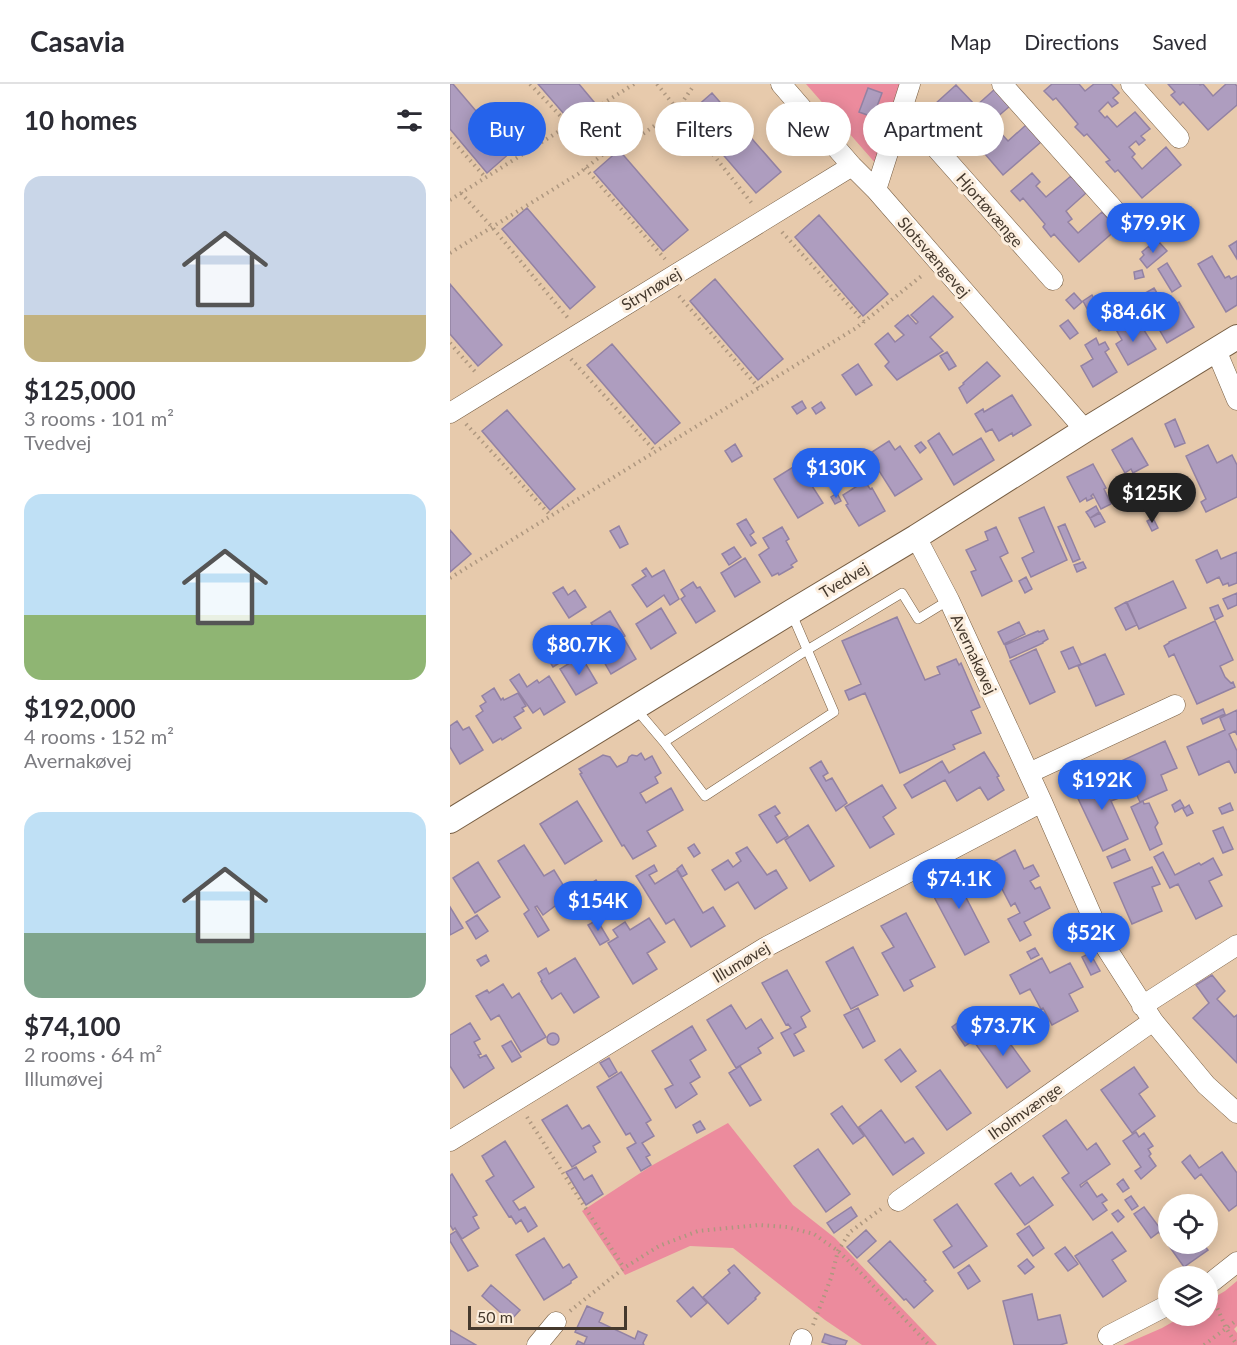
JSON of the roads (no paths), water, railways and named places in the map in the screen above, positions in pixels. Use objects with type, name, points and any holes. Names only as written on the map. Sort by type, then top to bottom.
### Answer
[{"type":"street","name":"Slotsvængevej","points":[[781,84],[1085,430]]},
{"type":"street","points":[[905,102],[910,84]]},
{"type":"street","points":[[1002,84],[1118,214]]},
{"type":"street","points":[[1131,84],[1179,138]]},
{"type":"street","points":[[876,190],[887,156]]},
{"type":"street","name":"Hjortøvænge","points":[[943,156],[1053,280]]},
{"type":"street","name":"Strynøvej","points":[[452,412],[852,166]]},
{"type":"street","name":"Tvedvej","points":[[450,820],[916,537],[1237,337]]},
{"type":"street","points":[[1216,350],[1237,400]]},
{"type":"street","name":"Avernakøvej","points":[[916,537],[949,600],[1029,773],[1105,946],[1148,1014],[1206,1085],[1237,1113]]},
{"type":"street","points":[[1029,773],[1175,705]]},
{"type":"street","name":"Illumøvej","points":[[450,1141],[766,946],[1042,802]]},
{"type":"street","points":[[1148,1014],[1237,945]]},
{"type":"street","name":"Iholmvænge","points":[[898,1201],[1148,1014]]},
{"type":"street","points":[[1218,1277],[1237,1262]]},
{"type":"street","points":[[1108,1336],[1158,1310]]},
{"type":"street","points":[[537,1345],[556,1322]]},
{"type":"lane","points":[[664,742],[807,650],[902,593],[918,619],[949,600]]},
{"type":"lane","points":[[634,708],[664,742],[705,796],[834,712],[791,612]]}]
